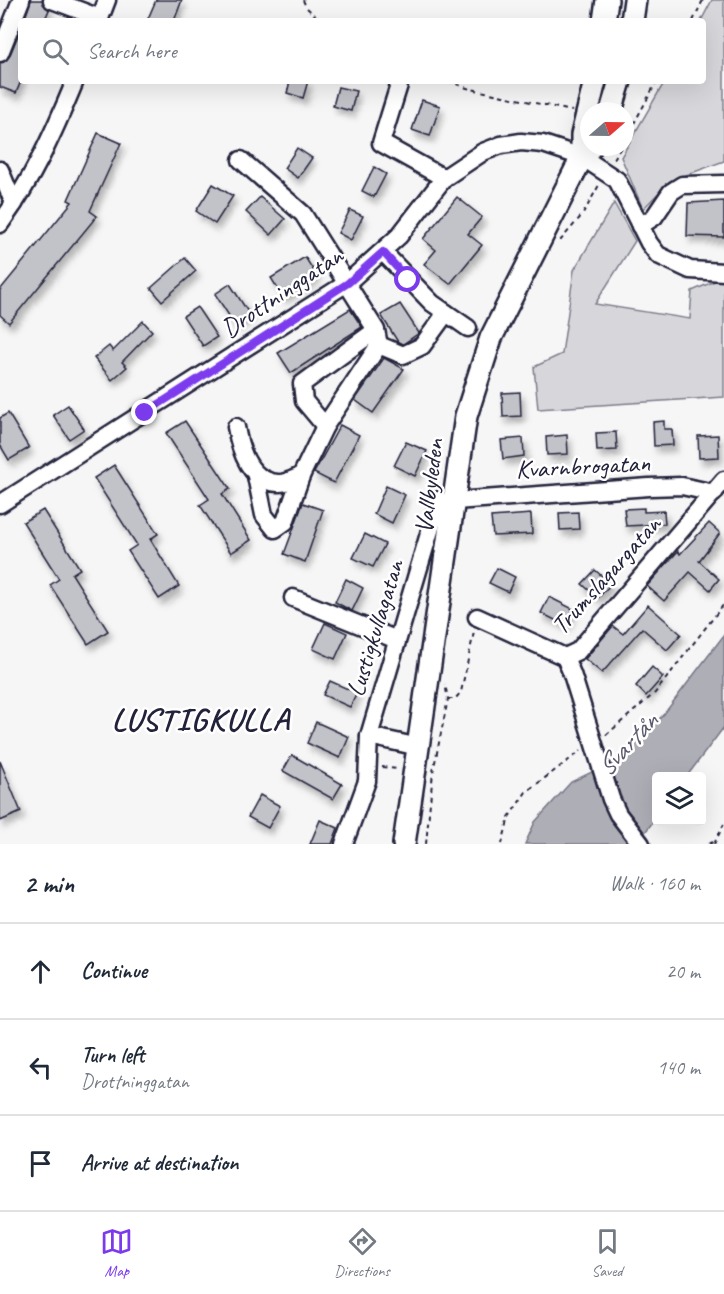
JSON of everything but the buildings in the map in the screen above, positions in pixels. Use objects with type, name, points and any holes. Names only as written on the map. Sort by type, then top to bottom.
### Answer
[{"type":"main road","points":[[604,18],[607,0]]},
{"type":"main road","points":[[632,18],[635,0]]},
{"type":"main road","name":"Vallbyleden","points":[[590,102],[594,84]]},
{"type":"main road","points":[[614,102],[619,84]]},
{"type":"main road","name":"Vallbyleden","points":[[404,844],[419,747],[447,501],[466,416],[480,366],[491,338],[585,156]]},
{"type":"street","points":[[0,53],[21,0]]},
{"type":"street","points":[[51,0],[94,18]]},
{"type":"street","points":[[100,18],[107,0]]},
{"type":"street","points":[[0,224],[51,140],[74,84]]},
{"type":"street","points":[[399,85],[381,143],[444,178]]},
{"type":"street","name":"Drottninggatan","points":[[0,504],[348,283],[399,236],[444,178],[483,152],[521,142],[580,151]]},
{"type":"street","name":"Drottninggatan","points":[[591,156],[617,180],[640,226],[658,255],[676,266],[711,273],[724,272]]},
{"type":"street","points":[[241,160],[303,214],[348,283],[378,338],[403,355],[422,346],[446,313]]},
{"type":"street","points":[[0,170],[14,204]]},
{"type":"street","points":[[640,226],[654,217],[671,192],[682,185],[724,184]]},
{"type":"street","points":[[383,252],[408,280],[446,313],[468,328]]},
{"type":"street","points":[[325,426],[304,401],[302,384],[378,338]]},
{"type":"street","points":[[236,427],[239,449],[256,476],[264,515],[275,529],[285,522],[301,476],[325,426],[378,338]]},
{"type":"street","points":[[256,476],[279,484],[301,476]]},
{"type":"street","name":"Kvarnbrogatan","points":[[447,501],[649,487],[719,486]]},
{"type":"street","name":"Trumslagargatan","points":[[477,617],[565,657],[585,644],[719,486]]},
{"type":"street","name":"Lustigkullagatan","points":[[344,844],[367,781],[369,736],[397,640],[447,501]]},
{"type":"street","points":[[293,598],[397,640]]},
{"type":"street","points":[[565,657],[618,814],[641,844]]},
{"type":"street","name":"Lustigkullagatan","points":[[369,736],[419,747]]},
{"type":"path","points":[[303,0],[306,7],[318,18]]},
{"type":"path","points":[[694,18],[703,0]]},
{"type":"path","points":[[457,84],[576,112]]},
{"type":"path","points":[[634,123],[655,84]]},
{"type":"path","points":[[560,241],[583,214],[595,193]]},
{"type":"path","points":[[502,844],[509,817],[526,792],[575,754],[595,744],[655,693],[724,604]]},
{"type":"path","points":[[426,844],[433,772],[448,699],[455,699],[461,692],[477,617]]},
{"type":"path","points":[[709,844],[715,842],[724,824]]},
{"type":"shaded area","points":[[712,0],[724,0],[724,161],[670,181],[643,209],[621,157],[634,156],[634,135],[663,84],[706,84],[706,18],[703,18]]},
{"type":"shaded area","points":[[614,203],[635,241],[595,304],[690,319],[692,291],[724,277],[724,397],[538,409],[534,367],[562,354],[574,270]]},
{"type":"shaded area","points":[[724,635],[724,727],[690,772],[652,772],[652,823],[636,844],[525,844],[535,822],[571,782],[621,758],[664,714]]},
{"type":"district","name":"LUSTIGKULLA","points":[[201,719]]},
{"type":"route","points":[[145,413],[348,283],[383,252],[408,280]]},
{"type":"water label","name":"Svartån","points":[[627,744]]}]
